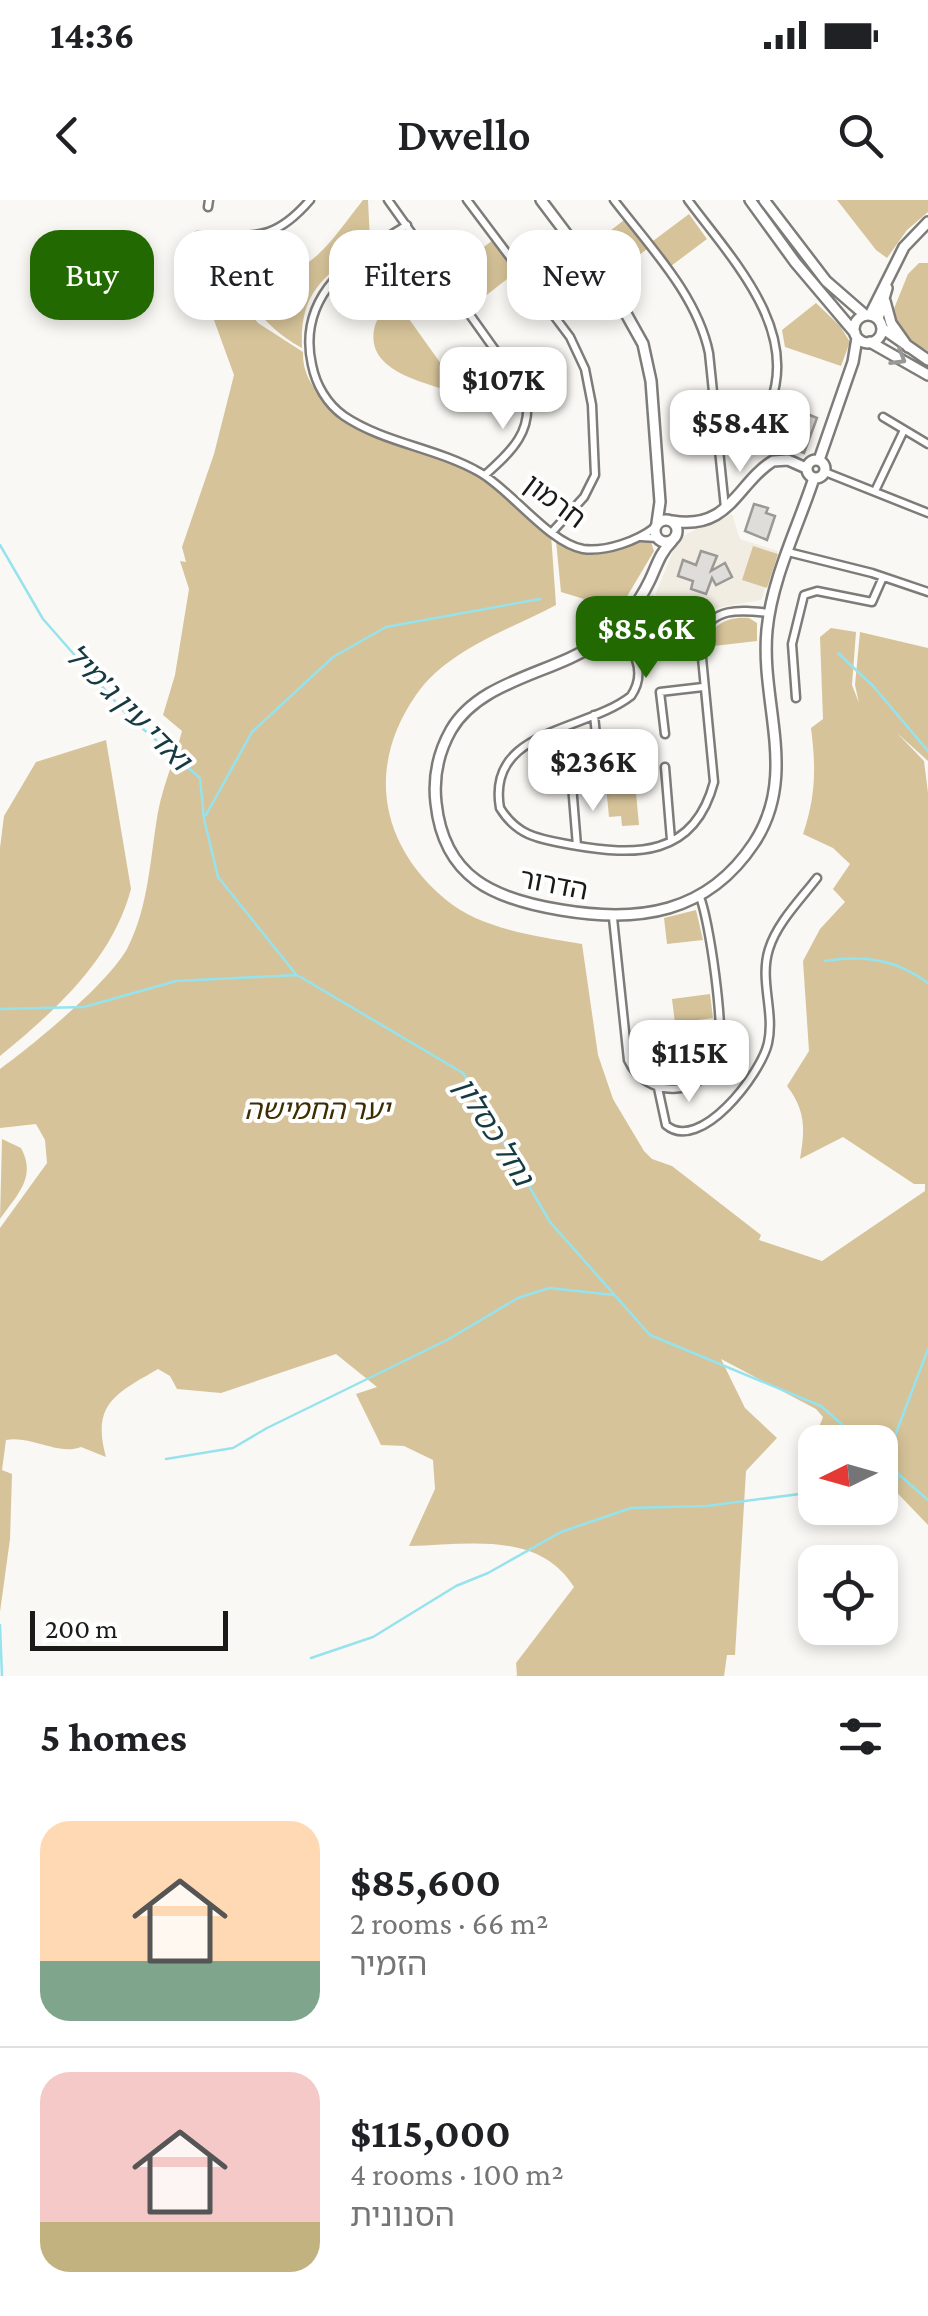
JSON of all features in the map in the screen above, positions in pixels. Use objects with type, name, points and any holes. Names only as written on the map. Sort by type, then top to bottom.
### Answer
[{"type":"street","points":[[277,230],[291,222],[310,200]]},
{"type":"street","points":[[388,200],[522,385],[528,402],[526,426],[510,452],[484,476]]},
{"type":"street","points":[[467,200],[570,338],[585,369],[592,402],[594,475],[584,496],[553,531]]},
{"type":"street","points":[[542,200],[624,310],[644,344],[651,381],[660,554]]},
{"type":"street","points":[[614,200],[697,314],[709,354],[725,509]]},
{"type":"street","points":[[688,200],[756,295],[769,324],[777,357],[776,385],[761,422],[746,435],[718,444]]},
{"type":"street","points":[[750,200],[795,262],[862,339],[928,375]]},
{"type":"street","points":[[764,200],[826,281],[928,360]]},
{"type":"street","points":[[862,339],[877,339],[874,319],[904,247],[928,222]]},
{"type":"street","name":"חרמון","points":[[407,226],[357,257],[324,290],[311,321],[310,356],[315,378],[326,397],[347,418],[484,476],[573,546],[602,548],[657,532]]},
{"type":"street","points":[[874,319],[904,247]]},
{"type":"street","points":[[887,290],[886,313],[908,347]]},
{"type":"street","points":[[874,319],[855,324],[862,339],[819,460],[824,472],[928,513]]},
{"type":"street","points":[[883,417],[928,444]]},
{"type":"street","points":[[875,491],[904,430]]},
{"type":"street","points":[[674,538],[691,522],[725,509],[773,461],[785,459],[806,468],[814,478],[824,472]]},
{"type":"street","points":[[806,468],[811,461],[819,460]]},
{"type":"street","name":"הדרור","points":[[674,538],[660,554],[642,594],[615,628],[569,659],[492,692],[471,706],[444,742],[435,787],[446,842],[454,858],[479,884],[519,902],[613,918],[648,914],[699,895],[720,882],[748,852],[763,828],[774,797],[779,762],[767,663],[770,613],[814,478]]},
{"type":"street","points":[[660,502],[671,521],[674,538]]},
{"type":"street","points":[[657,532],[671,521],[691,522]]},
{"type":"street","points":[[657,532],[674,538]]},
{"type":"street","points":[[788,552],[928,592]]},
{"type":"street","points":[[796,698],[792,644],[804,596],[817,591],[872,602],[883,577]]},
{"type":"street","points":[[615,628],[633,651],[638,679],[631,696],[523,746],[507,762],[498,785],[500,808],[516,829],[533,838],[632,853],[671,842],[702,814],[714,782],[698,645],[710,621],[726,611],[770,613]]},
{"type":"street","points":[[666,734],[660,692],[703,686]]},
{"type":"street","points":[[594,716],[600,775]]},
{"type":"street","points":[[665,766],[671,842]]},
{"type":"street","points":[[572,785],[578,846]]},
{"type":"street","points":[[658,1088],[666,1125],[682,1134],[694,1132],[713,1121],[758,1066],[769,1033],[768,952],[778,929],[817,878]]},
{"type":"street","points":[[613,918],[628,1060],[639,1078],[658,1088],[678,1089],[711,1069],[720,1050],[707,916],[699,895]]},
{"type":"shaded area","points":[[732,514],[740,539],[778,551],[761,600],[710,609],[697,597],[665,602],[655,595],[677,542],[688,533]]},
{"type":"green space","points":[[363,200],[368,200],[369,230],[339,230]]},
{"type":"green space","points":[[837,200],[928,200],[928,212],[907,230],[887,258],[876,250]]},
{"type":"green space","points":[[689,214],[707,239],[671,266],[653,241]]},
{"type":"green space","points":[[624,220],[632,230],[611,230]]},
{"type":"green space","points":[[493,240],[507,259],[507,279],[487,295],[487,245]]},
{"type":"green space","points":[[329,243],[329,274],[309,302],[309,262]]},
{"type":"green space","points":[[919,263],[928,263],[928,351],[906,339],[891,316],[908,274]]},
{"type":"green space","points":[[816,303],[850,342],[841,366],[785,347],[782,330]]},
{"type":"green space","name":"יער החמישה","points":[[214,320],[256,320],[303,352],[308,378],[324,399],[376,430],[487,476],[551,534],[556,605],[480,642],[445,665],[416,695],[400,722],[386,777],[394,829],[423,877],[460,910],[493,925],[582,944],[598,1055],[613,1099],[644,1151],[652,1159],[672,1166],[761,1235],[759,1240],[822,1261],[925,1191],[925,1184],[914,1184],[843,1137],[800,1159],[802,1121],[798,1104],[787,1086],[809,1051],[803,961],[820,929],[845,902],[833,889],[850,864],[833,848],[803,834],[814,781],[811,728],[823,719],[820,637],[831,628],[856,632],[852,685],[859,703],[855,685],[860,632],[928,648],[928,761],[897,733],[924,761],[928,793],[928,1525],[898,1494],[898,1425],[820,1425],[823,1417],[816,1409],[721,1359],[745,1408],[777,1438],[746,1471],[735,1655],[727,1655],[724,1676],[517,1676],[516,1663],[574,1587],[541,1556],[521,1549],[477,1544],[409,1546],[435,1489],[433,1460],[404,1446],[381,1445],[356,1394],[377,1387],[336,1354],[221,1393],[177,1389],[170,1376],[158,1369],[120,1393],[105,1412],[102,1439],[106,1457],[81,1447],[63,1449],[6,1440],[2,1470],[12,1474],[10,1539],[0,1612],[0,1228],[47,1163],[45,1140],[36,1124],[0,1128],[0,1069],[88,995],[119,961],[135,931],[148,881],[160,802],[182,731],[163,715],[175,675],[189,589],[180,561],[186,562],[182,547],[214,454],[234,375]]},
{"type":"green space","points":[[266,320],[303,320],[302,348],[289,340]]},
{"type":"green space","points":[[378,320],[410,320],[464,396],[420,382],[391,367],[380,358],[374,345]]},
{"type":"green space","points":[[650,539],[654,551],[616,615],[594,602],[561,592],[556,541],[589,552]]},
{"type":"green space","points":[[753,546],[778,554],[767,588],[742,580]]},
{"type":"green space","points":[[652,595],[664,603],[697,598],[709,611],[694,632],[693,654],[644,660],[628,626]]},
{"type":"green space","points":[[749,618],[757,623],[757,641],[705,647],[711,633],[721,624]]},
{"type":"green space","points":[[566,736],[571,783],[547,785],[542,745]]},
{"type":"green space","points":[[106,740],[131,889],[122,915],[96,961],[61,1002],[0,1056],[0,848],[4,816],[36,762]]},
{"type":"green space","points":[[635,783],[639,825],[622,826],[621,816],[609,817],[606,786]]},
{"type":"green space","points":[[696,910],[703,940],[667,944],[664,918]]},
{"type":"green space","points":[[710,994],[713,1018],[675,1023],[672,999]]},
{"type":"green space","points":[[2,1139],[21,1148],[27,1168],[23,1185],[0,1219]]},
{"type":"building","points":[[786,405],[817,418],[804,453],[774,440]]},
{"type":"building","points":[[754,504],[768,508],[766,513],[775,516],[767,540],[745,531]]},
{"type":"building","points":[[701,551],[717,556],[711,571],[725,563],[732,577],[716,585],[712,578],[706,594],[691,589],[693,581],[678,576],[683,560],[696,565]]},
{"type":"waterway","name":"ואדי עין ג'מיל","points":[[0,545],[43,619],[128,716],[200,778],[204,819],[218,877],[295,973]]},
{"type":"waterway","points":[[206,815],[252,732],[333,657],[386,627],[540,599]]},
{"type":"waterway","points":[[838,653],[873,686],[928,751]]},
{"type":"waterway","points":[[825,961],[879,961],[928,983]]},
{"type":"waterway","name":"נחל כסלון","points":[[0,1009],[84,1007],[176,981],[297,975],[463,1073],[550,1222],[650,1335],[821,1406],[843,1425]]},
{"type":"waterway","points":[[166,1459],[233,1448],[447,1340],[518,1298],[549,1288],[614,1295]]},
{"type":"waterway","points":[[898,1428],[928,1349]]},
{"type":"waterway","name":"נחל כסלון","points":[[898,1474],[928,1500]]},
{"type":"waterway","points":[[311,1658],[373,1637],[456,1586],[488,1573],[561,1532],[631,1508],[707,1506],[798,1494]]},
{"type":"waterway","points":[[0,1625],[2,1676]]}]
